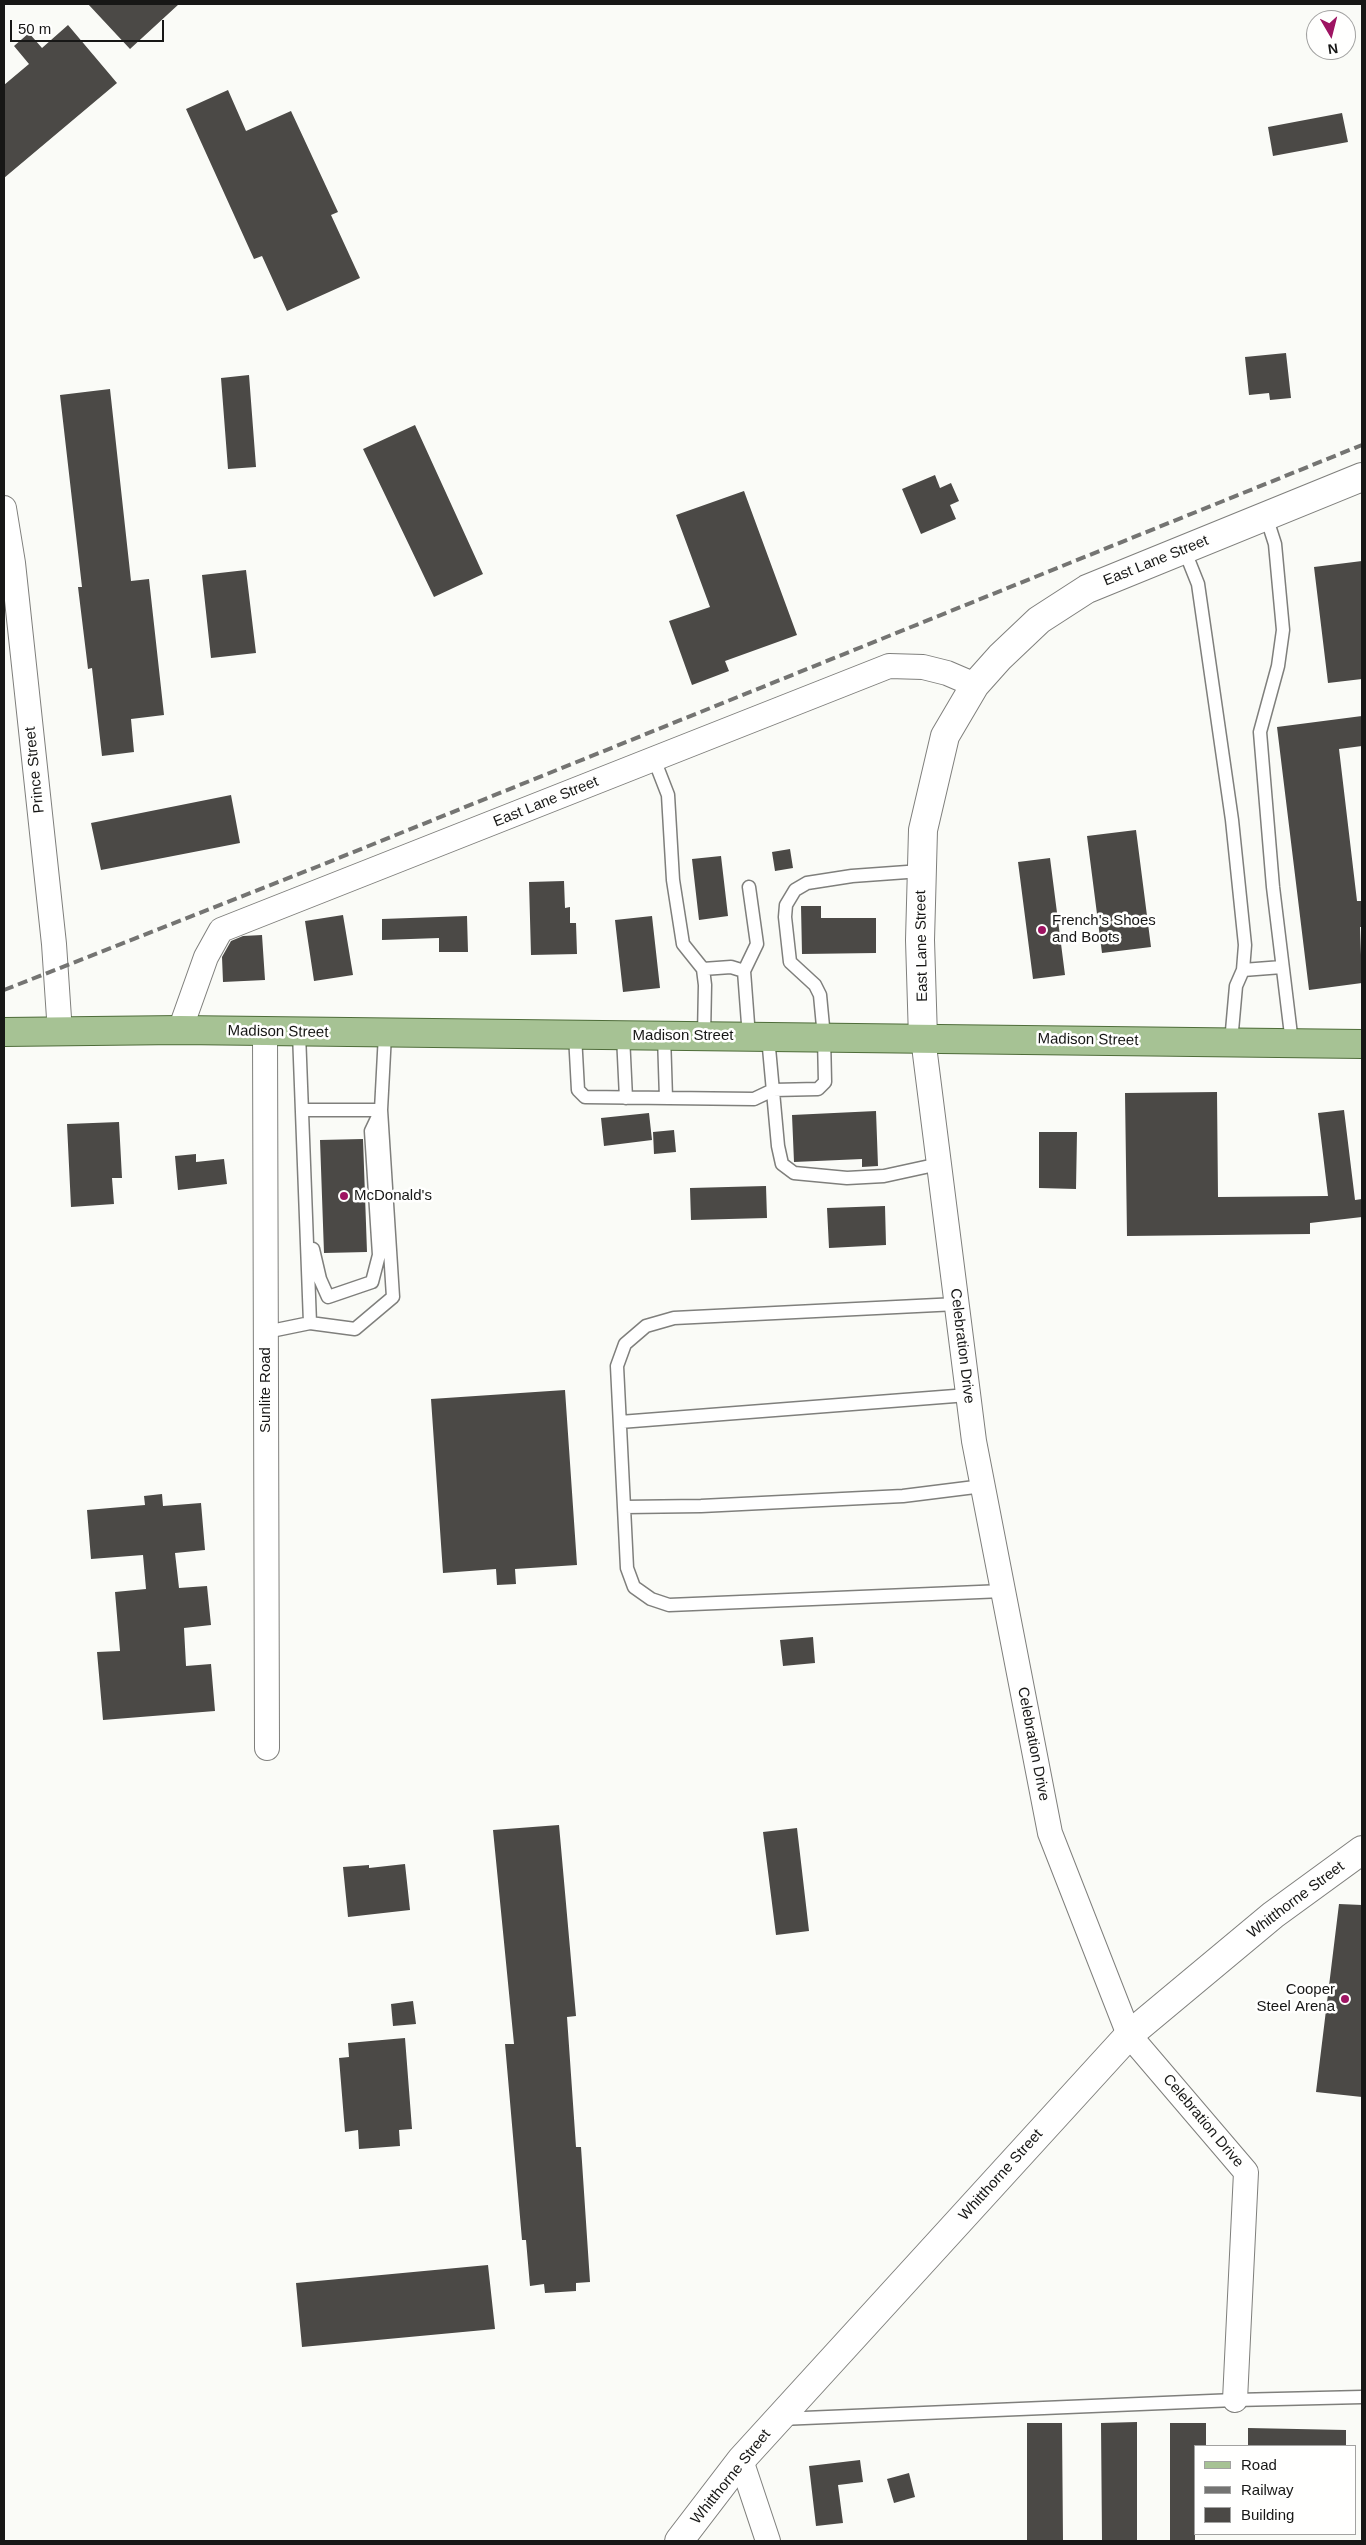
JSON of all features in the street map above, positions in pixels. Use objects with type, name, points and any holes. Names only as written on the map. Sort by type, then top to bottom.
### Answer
[{"type":"main road","name":"Madison Street","points":[[4,1032],[60,1033],[180,1030],[299,1033],[758,1036],[1362,1044]]},
{"type":"street","name":"East Lane Street","points":[[924,1038],[920,940],[923,830],[944,736],[975,685],[1000,657],[1039,620],[1087,589],[1362,477]]},
{"type":"street","name":"Prince Street","points":[[4,508],[13,562],[54,944],[60,1033]]},
{"type":"street","name":"East Lane Street","points":[[180,1030],[206,957],[222,930],[889,666],[923,667],[947,672],[975,685]]},
{"type":"street","name":"Sunlite Road","points":[[265,1032],[268,1748]]},
{"type":"street","name":"Celebration Drive","points":[[924,1038],[968,1395],[982,1486],[1050,1832],[1129,2035],[1246,2172],[1235,2400]]},
{"type":"street","name":"Whitthorne Street","points":[[679,2541],[741,2460],[1129,2035],[1273,1916],[1362,1850]]},
{"type":"street","points":[[741,2460],[768,2541]]},
{"type":"lane","points":[[1266,516],[1275,544],[1282,630],[1278,666],[1260,732],[1273,887],[1292,1043]]},
{"type":"lane","points":[[1184,549],[1198,584],[1231,810],[1245,945],[1243,970],[1236,986],[1231,1042]]},
{"type":"lane","points":[[654,759],[668,795],[673,880],[683,944],[703,969],[705,985],[704,1036]]},
{"type":"lane","points":[[575,1035],[578,1090],[585,1097],[754,1098],[773,1090],[818,1089],[825,1082],[824,1037],[820,995],[815,986],[790,962],[785,917],[786,905],[794,890],[807,883],[852,876],[922,871]]},
{"type":"lane","points":[[749,887],[757,944],[744,971],[758,1036],[773,1090],[778,1146],[782,1164],[794,1173],[847,1178],[884,1176],[939,1164]]},
{"type":"lane","points":[[1243,970],[1282,967]]},
{"type":"lane","points":[[703,969],[732,968],[744,971]]},
{"type":"lane","points":[[299,1033],[310,1322]]},
{"type":"lane","points":[[266,1332],[310,1322],[355,1329],[393,1297],[381,1110],[384,1034]]},
{"type":"lane","points":[[623,1036],[626,1098]]},
{"type":"lane","points":[[664,1036],[666,1098]]},
{"type":"lane","points":[[303,1110],[381,1110]]},
{"type":"lane","points":[[307,1225],[320,1279],[328,1297],[372,1282],[379,1255],[371,1131],[381,1110]]},
{"type":"lane","points":[[957,1304],[674,1318],[646,1326],[625,1344],[617,1366],[627,1568],[634,1587],[651,1600],[669,1605],[1003,1591]]},
{"type":"lane","points":[[620,1422],[968,1395]]},
{"type":"lane","points":[[624,1507],[701,1506],[903,1496],[982,1486]]},
{"type":"lane","points":[[779,2419],[1235,2400],[1362,2397]]},
{"type":"building","points":[[88,4],[179,4],[130,49]]},
{"type":"building","points":[[68,25],[117,83],[4,178],[4,85],[29,64],[14,46],[29,33],[42,48]]},
{"type":"building","points":[[228,90],[246,131],[291,111],[338,212],[331,215],[360,278],[287,311],[262,256],[254,259],[186,109]]},
{"type":"building","points":[[1342,113],[1348,142],[1273,156],[1268,127]]},
{"type":"building","points":[[1286,353],[1291,398],[1270,400],[1269,393],[1249,395],[1245,357]]},
{"type":"building","points":[[249,375],[256,467],[228,469],[221,378]]},
{"type":"building","points":[[110,389],[131,581],[149,579],[164,715],[131,719],[134,752],[102,756],[92,668],[88,669],[78,587],[82,587],[60,395]]},
{"type":"building","points":[[415,425],[483,574],[434,597],[363,449]]},
{"type":"building","points":[[935,475],[940,488],[951,483],[959,501],[950,505],[956,519],[921,534],[902,489]]},
{"type":"building","points":[[744,491],[797,635],[725,661],[729,671],[692,685],[669,621],[710,607],[676,515]]},
{"type":"building","points":[[1362,561],[1362,679],[1328,683],[1314,567]]},
{"type":"building","points":[[246,570],[256,653],[211,658],[202,575]]},
{"type":"building","points":[[1362,716],[1362,746],[1339,749],[1357,901],[1362,901],[1362,927],[1360,927],[1362,983],[1309,990],[1277,727]]},
{"type":"building","points":[[231,795],[240,843],[101,870],[91,823]]},
{"type":"building","points":[[1136,830],[1151,947],[1102,953],[1087,836]]},
{"type":"building","points":[[790,849],[793,868],[775,871],[772,852]]},
{"type":"building","points":[[721,856],[728,916],[699,920],[692,859]]},
{"type":"building","points":[[1050,858],[1065,975],[1033,979],[1018,862]]},
{"type":"building","points":[[564,881],[565,908],[570,907],[570,923],[576,923],[577,954],[531,955],[529,882]]},
{"type":"building","points":[[801,906],[821,906],[821,918],[876,918],[876,953],[802,954]]},
{"type":"building","points":[[343,915],[353,975],[314,981],[305,921]]},
{"type":"building","points":[[467,916],[468,952],[439,952],[439,938],[382,940],[382,919]]},
{"type":"building","points":[[652,916],[660,988],[623,992],[615,920]]},
{"type":"building","points":[[262,935],[265,980],[223,982],[222,957],[231,941],[243,936]]},
{"type":"building","points":[[1217,1092],[1218,1197],[1328,1196],[1318,1113],[1344,1110],[1355,1200],[1362,1199],[1362,1217],[1310,1223],[1310,1234],[1127,1236],[1125,1093]]},
{"type":"building","points":[[876,1111],[878,1166],[862,1167],[862,1159],[794,1162],[792,1115]]},
{"type":"building","points":[[649,1113],[652,1140],[604,1146],[601,1118]]},
{"type":"building","points":[[119,1122],[122,1178],[112,1178],[114,1204],[71,1207],[67,1124]]},
{"type":"building","points":[[674,1130],[676,1152],[654,1154],[653,1132]]},
{"type":"building","points":[[1039,1132],[1077,1132],[1076,1189],[1039,1188]]},
{"type":"building","name":"McDonald's","points":[[363,1139],[367,1252],[324,1253],[320,1140]]},
{"type":"building","points":[[196,1154],[196,1162],[224,1159],[227,1184],[178,1190],[175,1156]]},
{"type":"building","points":[[766,1186],[767,1218],[691,1220],[690,1188]]},
{"type":"building","points":[[885,1206],[886,1245],[829,1248],[827,1208]]},
{"type":"building","points":[[565,1390],[577,1565],[515,1569],[516,1584],[497,1585],[496,1569],[443,1573],[431,1399]]},
{"type":"building","points":[[162,1494],[163,1506],[201,1503],[205,1550],[175,1553],[179,1588],[207,1586],[211,1625],[184,1628],[186,1666],[211,1664],[215,1711],[103,1720],[97,1652],[120,1651],[115,1592],[146,1589],[143,1555],[91,1559],[87,1510],[145,1505],[144,1496]]},
{"type":"building","points":[[813,1637],[815,1663],[783,1666],[780,1640]]},
{"type":"building","points":[[559,1825],[576,2016],[567,2017],[576,2147],[581,2147],[590,2282],[576,2283],[576,2291],[545,2293],[544,2284],[530,2286],[526,2240],[522,2240],[505,2044],[514,2044],[493,1830]]},
{"type":"building","points":[[797,1828],[809,1931],[776,1935],[763,1832]]},
{"type":"building","points":[[405,1864],[410,1910],[348,1917],[343,1867],[369,1865],[369,1868]]},
{"type":"building","name":"Cooper Steel Arena","points":[[1339,1904],[1362,1905],[1362,2097],[1316,2092]]},
{"type":"building","points":[[413,2001],[416,2024],[393,2026],[391,2004]]},
{"type":"building","points":[[405,2038],[412,2129],[399,2130],[400,2146],[359,2149],[358,2130],[345,2132],[339,2058],[349,2057],[348,2043]]},
{"type":"building","points":[[488,2265],[495,2329],[302,2347],[296,2283]]},
{"type":"building","points":[[1137,2422],[1137,2541],[1102,2541],[1101,2423]]},
{"type":"building","points":[[1027,2423],[1062,2423],[1063,2541],[1027,2541]]},
{"type":"building","points":[[1170,2423],[1206,2423],[1206,2445],[1194,2445],[1195,2541],[1170,2541]]},
{"type":"building","points":[[1248,2428],[1346,2430],[1346,2445],[1248,2445]]},
{"type":"building","points":[[860,2460],[863,2482],[838,2485],[843,2523],[816,2526],[809,2466]]},
{"type":"building","points":[[909,2473],[915,2497],[894,2503],[887,2479]]},
{"type":"railway","points":[[4,990],[319,866],[1362,445]]},
{"type":"place","name":"French's Shoes and Boots","points":[[1042,930]]},
{"type":"place","name":"McDonald's","points":[[344,1196]]},
{"type":"place","name":"Cooper Steel Arena","points":[[1345,1999]]}]
